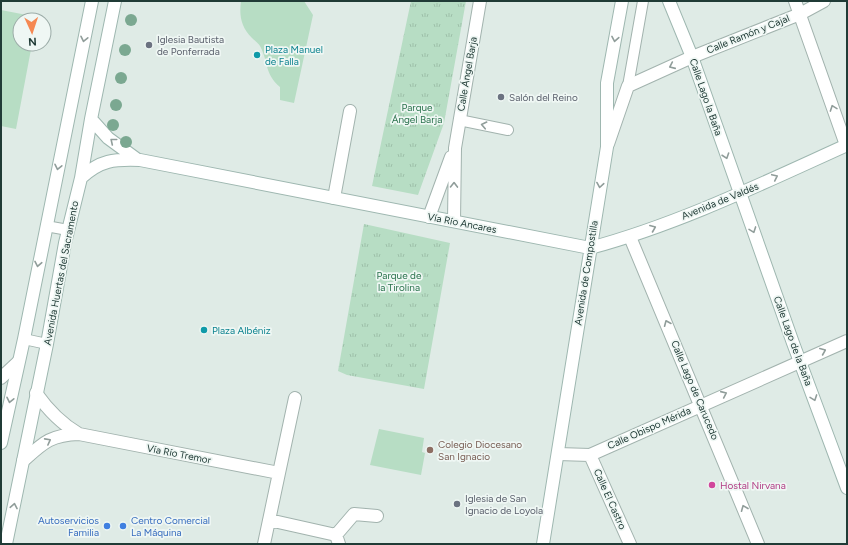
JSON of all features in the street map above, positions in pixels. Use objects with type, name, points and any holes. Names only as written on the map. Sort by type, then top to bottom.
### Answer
[{"type":"street","points":[[1,443],[24,339],[92,1]]},
{"type":"street","name":"Avenida Huertas del Sacramento","points":[[6,544],[47,344],[68,230],[81,178],[91,119],[115,1]]},
{"type":"street","name":"Calle Ángel Barja","points":[[429,216],[454,148],[480,1]]},
{"type":"street","name":"Avenida de Compostilla","points":[[543,544],[607,147],[608,83],[622,1]]},
{"type":"street","name":"Calle Lago la Baña","points":[[669,1],[692,57],[740,194]]},
{"type":"street","points":[[795,1],[847,146]]},
{"type":"street","name":"Calle Ramón y Cajal","points":[[628,86],[692,57],[800,14],[824,1]]},
{"type":"street","points":[[607,147],[628,86]]},
{"type":"street","points":[[334,198],[350,111]]},
{"type":"street","name":"Vía Río Ancares","points":[[91,119],[108,138],[138,160]]},
{"type":"street","name":"Avenida de Valdés","points":[[590,248],[630,237],[740,194],[847,146]]},
{"type":"street","name":"Calle Ángel Barja","points":[[454,148],[454,221]]},
{"type":"street","name":"Vía Río Ancares","points":[[81,178],[92,167],[105,162],[117,160],[138,160],[590,248]]},
{"type":"street","name":"Calle Lago de la Baña","points":[[740,194],[847,488]]},
{"type":"street","name":"Calle Lago de Carucedo","points":[[630,237],[701,404],[758,544]]},
{"type":"street","name":"Calle Obispo Mérida","points":[[558,454],[590,455],[701,404],[847,342]]},
{"type":"street","points":[[1,378],[18,362]]},
{"type":"street","name":"Vía Río Tremor","points":[[36,393],[48,410],[65,425],[79,434]]},
{"type":"street","points":[[264,544],[295,398]]},
{"type":"street","name":"Vía Río Tremor","points":[[23,461],[44,442],[61,434],[79,434],[279,473]]},
{"type":"street","name":"Calle El Castro","points":[[590,455],[630,544]]},
{"type":"street","points":[[269,520],[338,540],[354,514],[377,516]]},
{"type":"lane","points":[[628,86],[643,1]]},
{"type":"lane","points":[[459,120],[508,130]]},
{"type":"lane","points":[[46,226],[68,230]]},
{"type":"lane","points":[[24,339],[47,344]]},
{"type":"green space","points":[[241,1],[304,1],[313,15],[294,103],[280,100],[280,87],[271,77],[263,52],[260,46],[245,30],[243,25],[240,12]]},
{"type":"green space","name":"Parque Ángel Barja","points":[[411,1],[466,1],[444,123],[418,195],[372,186]]},
{"type":"green space","points":[[1,10],[12,12],[12,52],[30,52],[16,129],[1,126]]},
{"type":"green space","name":"Parque de la Tirolina","points":[[364,224],[450,243],[424,389],[347,375],[338,371]]},
{"type":"green space","points":[[379,429],[424,438],[422,452],[425,453],[421,475],[370,465]]},
{"type":"place","name":"Iglesia Bautista de Ponferrada","points":[[149,45]]},
{"type":"place","name":"Plaza Manuel de Falla","points":[[257,55]]},
{"type":"place","name":"Salón del Reino","points":[[501,97]]},
{"type":"place","name":"Plaza Albéniz","points":[[204,330]]},
{"type":"place","name":"Colegio Diocesano San Ignacio","points":[[430,450]]},
{"type":"place","name":"Hostal Nirvana","points":[[712,485]]},
{"type":"place","name":"Iglesia de San Ignacio de Loyola","points":[[457,504]]},
{"type":"place","name":"Autoservicios Familia","points":[[107,526]]},
{"type":"place","name":"Centro Comercial La Máquina","points":[[123,526]]}]
